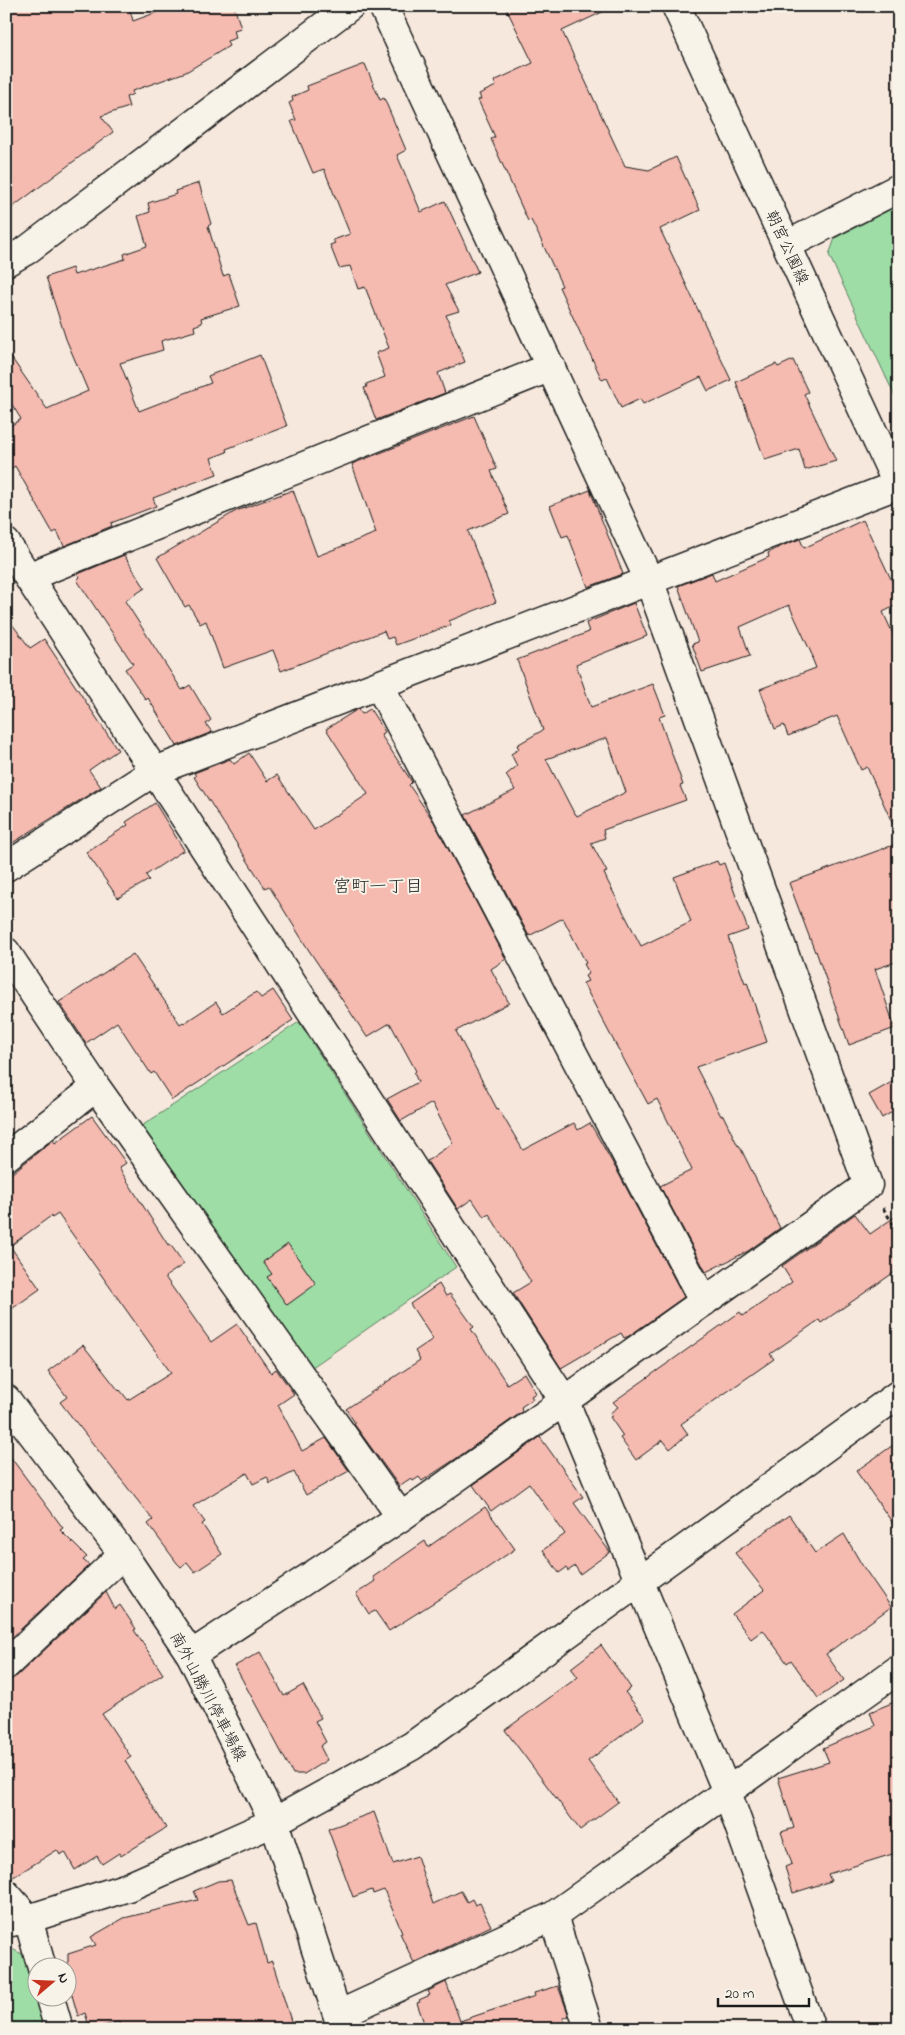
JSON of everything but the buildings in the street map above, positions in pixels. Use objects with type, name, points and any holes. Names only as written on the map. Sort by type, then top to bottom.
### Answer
[{"type":"street","points":[[6,262],[27,250],[350,6]]},
{"type":"street","points":[[191,1655],[401,1517],[868,1185],[649,580],[383,6]]},
{"type":"street","name":"朝宮公園線","points":[[676,6],[898,487]]},
{"type":"street","points":[[787,244],[899,188]]},
{"type":"street","points":[[28,577],[551,367]]},
{"type":"street","points":[[6,867],[155,771],[649,580],[898,487]]},
{"type":"street","points":[[6,543],[565,1402],[728,1792],[812,2029]]},
{"type":"street","points":[[379,685],[704,1302]]},
{"type":"street","points":[[6,952],[96,1087],[401,1517]]},
{"type":"street","points":[[6,1156],[96,1087]]},
{"type":"street","points":[[17,1921],[128,1887],[274,1822],[412,1746],[899,1394]]},
{"type":"street","name":"南外山勝川停車場線","points":[[6,1400],[123,1554],[191,1655],[274,1822],[340,2022]]},
{"type":"street","points":[[6,1665],[123,1554]]},
{"type":"street","points":[[340,2022],[553,1916],[899,1669]]},
{"type":"street","points":[[6,1894],[17,1921],[37,1958]]},
{"type":"street","points":[[553,1916],[589,2029]]},
{"type":"street","points":[[53,2008],[59,2029]]},
{"type":"green space","points":[[899,205],[899,405],[829,255],[835,238]]},
{"type":"green space","points":[[299,1022],[456,1267],[311,1368],[140,1127]]},
{"type":"green space","points":[[12,1949],[24,1955],[28,1969],[28,2008],[39,2008],[45,2029],[6,2029],[6,1951]]},
{"type":"district","name":"宮町一丁目","points":[[378,886]]}]
